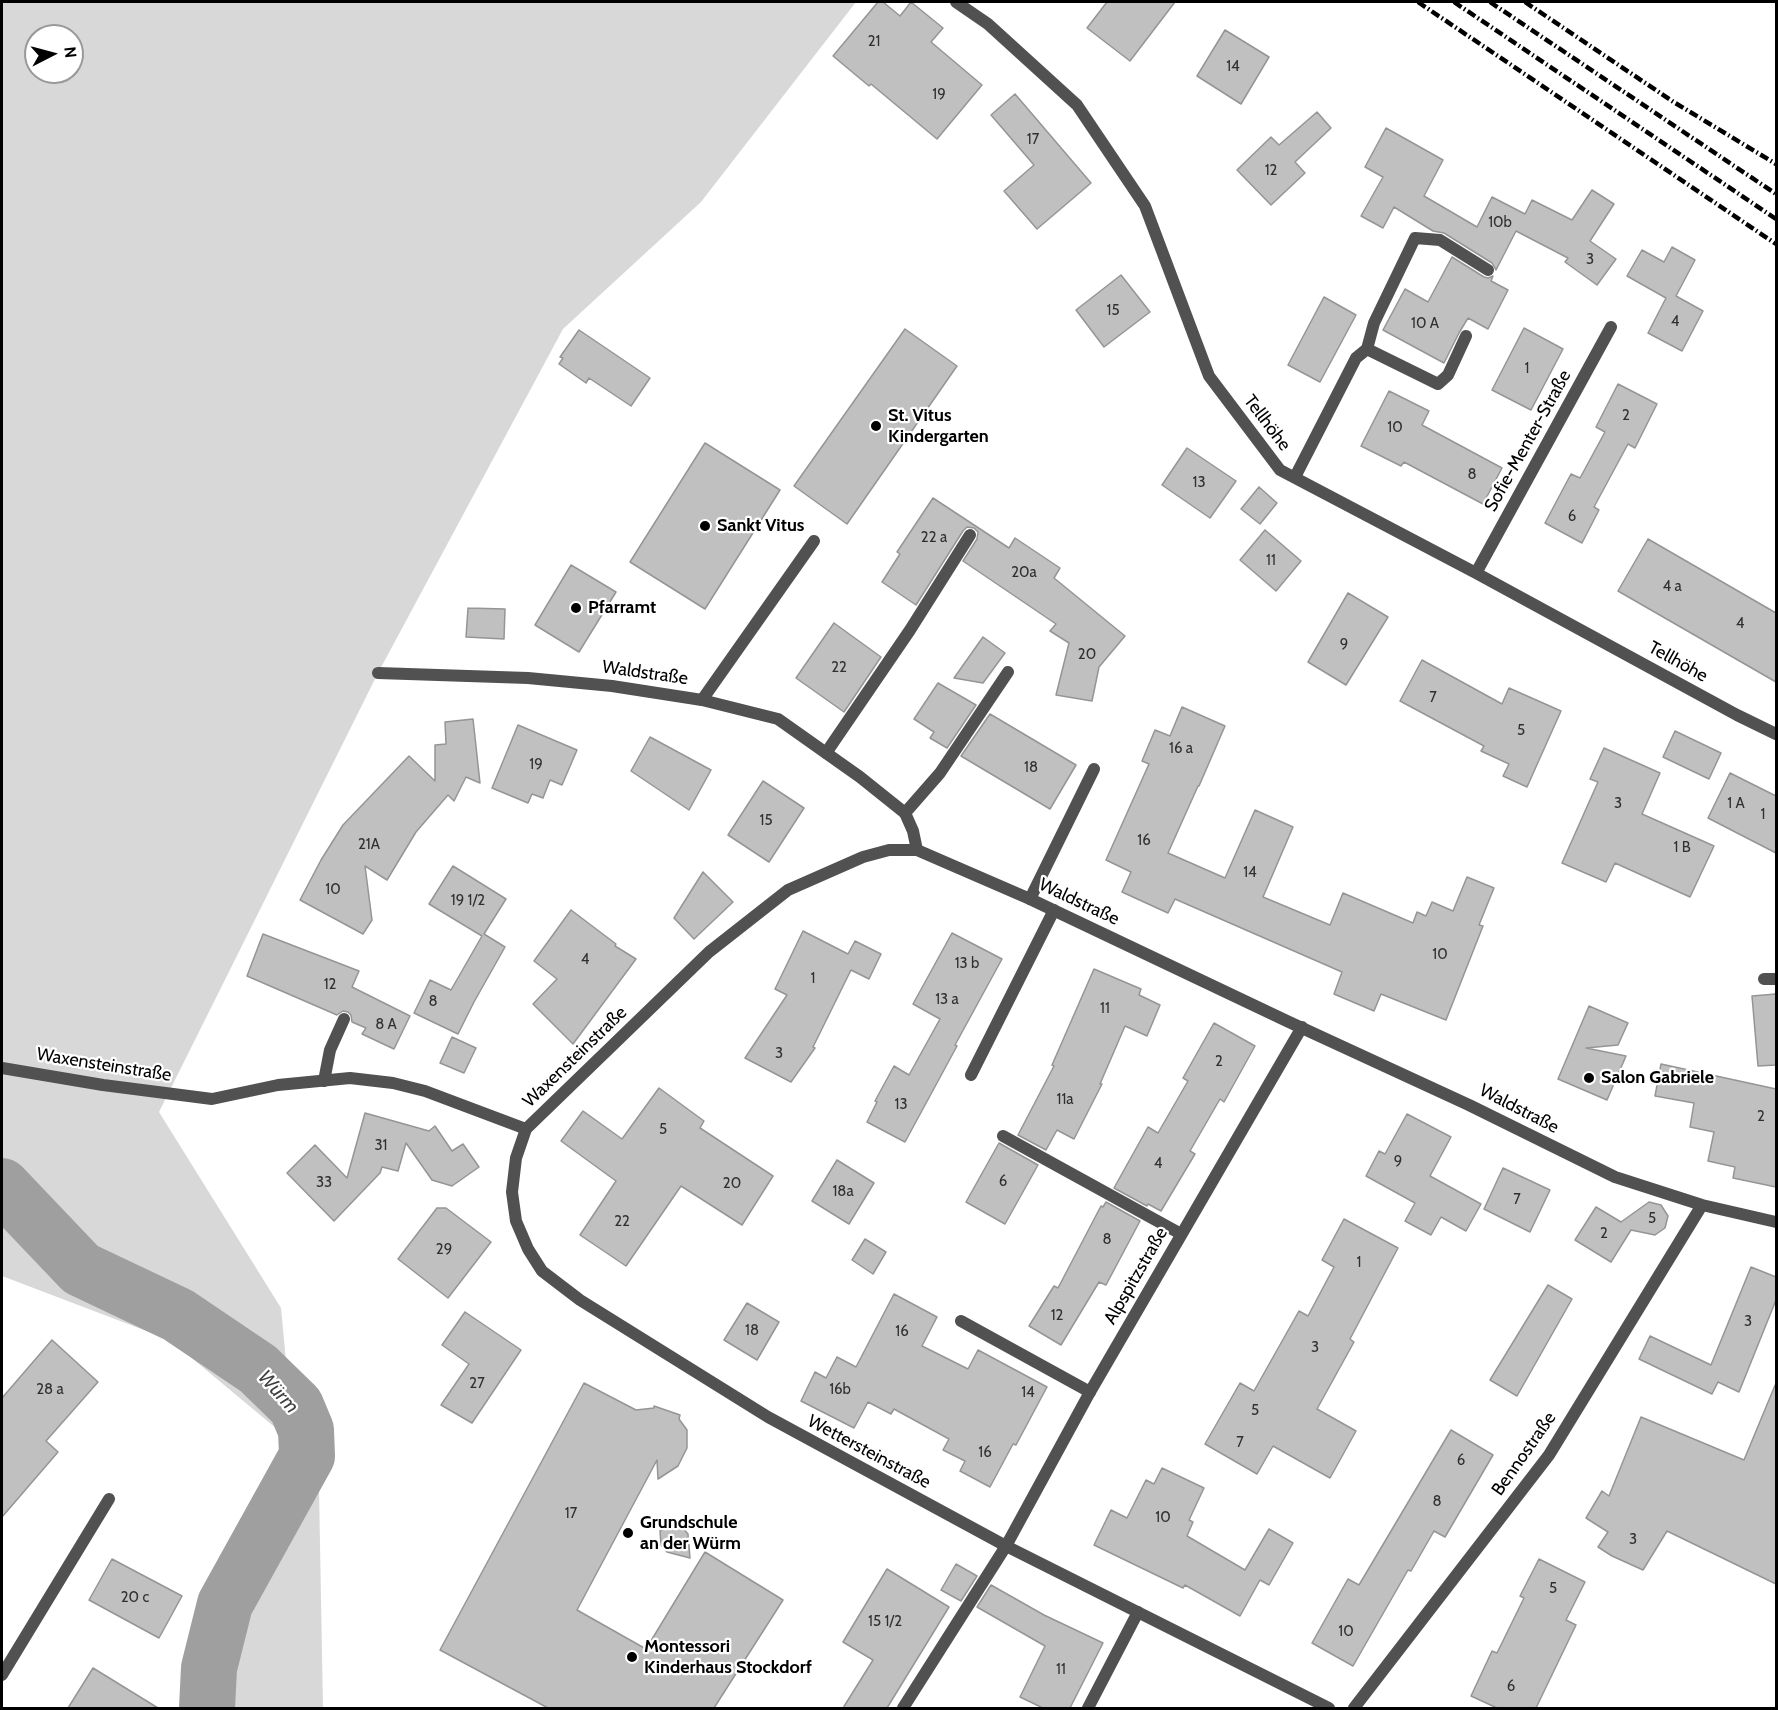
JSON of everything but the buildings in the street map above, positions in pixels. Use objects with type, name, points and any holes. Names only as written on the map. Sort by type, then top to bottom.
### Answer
[{"type":"street","name":"Tellhöhe","points":[[956,2],[988,24],[1077,105],[1145,206],[1209,376],[1280,470],[1776,734]]},
{"type":"street","points":[[1295,477],[1356,358],[1367,349],[1374,323],[1415,238],[1440,240],[1488,270]]},
{"type":"street","name":"Sofie-Menter-Straße","points":[[1476,573],[1611,327]]},
{"type":"street","points":[[1367,349],[1438,384],[1448,375],[1466,336]]},
{"type":"street","points":[[826,753],[910,630],[970,535]]},
{"type":"street","points":[[702,700],[814,541]]},
{"type":"street","points":[[917,850],[913,831],[905,813],[940,773],[1008,672]]},
{"type":"street","name":"Waldstraße","points":[[378,673],[528,678],[612,686],[702,700],[778,719],[860,777],[905,813]]},
{"type":"street","points":[[1030,898],[1094,769]]},
{"type":"street","name":"Waxensteinstraße","points":[[2,1068],[103,1085],[212,1099],[278,1085],[350,1078],[393,1083],[425,1090],[526,1129],[709,952],[788,890],[863,856],[889,850],[917,850]]},
{"type":"street","name":"Waldstraße","points":[[917,850],[1030,898],[1469,1104],[1615,1178],[1702,1205],[1776,1222]]},
{"type":"street","points":[[971,1075],[1054,910]]},
{"type":"street","points":[[324,1081],[330,1050],[344,1019]]},
{"type":"street","name":"Alpspitzstraße","points":[[903,1708],[1006,1546],[1090,1392],[1302,1027]]},
{"type":"street","name":"Wettersteinstraße","points":[[526,1129],[516,1158],[512,1192],[516,1221],[528,1249],[542,1271],[580,1300],[768,1418],[1006,1546],[1329,1708]]},
{"type":"street","points":[[1004,1136],[1181,1234]]},
{"type":"street","name":"Bennostraße","points":[[1354,1708],[1549,1455],[1702,1205]]},
{"type":"street","points":[[961,1321],[1090,1392]]},
{"type":"street","points":[[2,1676],[109,1499]]},
{"type":"street","points":[[1088,1708],[1138,1612]]},
{"type":"shaded area","points":[[2,2],[856,2],[701,202],[563,329],[378,673],[159,1112],[281,1308],[286,1361],[322,1400],[329,1448],[319,1489],[323,1708],[186,1708],[191,1662],[200,1614],[274,1480],[283,1434],[170,1340],[2,1276]]},
{"type":"waterway","name":"Würm","points":[[2,1186],[81,1269],[178,1315],[258,1369],[296,1406],[306,1430],[307,1456],[225,1604],[209,1668],[207,1708]]},
{"type":"railway","points":[[1418,2],[1776,244]]},
{"type":"railway","points":[[1454,2],[1776,219]]},
{"type":"railway","points":[[1490,2],[1776,194]]},
{"type":"railway","points":[[1525,2],[1672,101],[1776,164]]},
{"type":"place","name":"St. Vitus Kindergarten","points":[[876,426]]},
{"type":"place","name":"Sankt Vitus","points":[[705,526]]},
{"type":"place","name":"Pfarramt","points":[[576,608]]},
{"type":"place","name":"Salon Gabriele","points":[[1589,1078]]},
{"type":"place","name":"Grundschule an der Würm","points":[[628,1533]]},
{"type":"place","name":"Montessori Kinderhaus Stockdorf","points":[[632,1657]]}]
